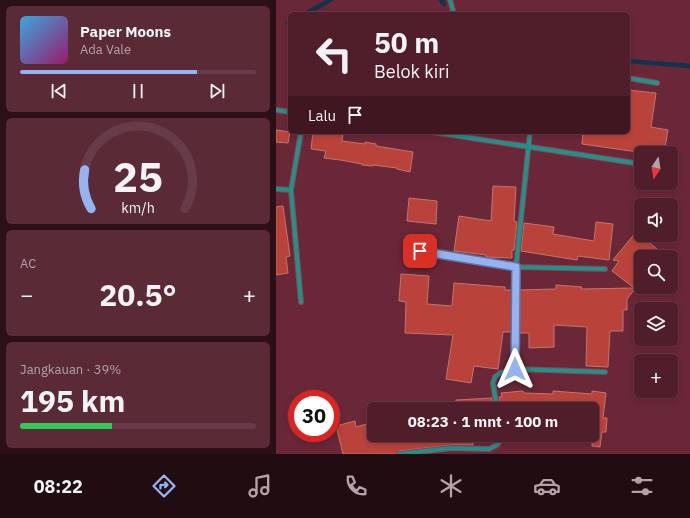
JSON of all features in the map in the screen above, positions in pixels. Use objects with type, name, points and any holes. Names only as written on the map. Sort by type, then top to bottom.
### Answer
[{"type":"street","points":[[450,0],[453,12]]},
{"type":"street","points":[[630,78],[657,83]]},
{"type":"street","points":[[276,110],[288,112]]},
{"type":"street","points":[[301,134],[290,190],[301,302]]},
{"type":"street","points":[[445,134],[634,163]]},
{"type":"street","points":[[515,369],[516,267],[530,134]]},
{"type":"street","points":[[276,189],[290,190]]},
{"type":"street","points":[[420,251],[516,267],[605,270]]},
{"type":"street","points":[[496,402],[493,383],[495,377],[500,373],[515,369],[605,372]]},
{"type":"street","points":[[400,454],[452,448],[489,449],[497,445],[499,442]]},
{"type":"street","points":[[488,454],[489,449]]},
{"type":"building","points":[[630,90],[656,93],[651,127],[668,130],[665,146],[634,146],[634,151],[582,144],[583,134],[630,134]]},
{"type":"building","points":[[276,130],[288,132],[288,134],[290,134],[288,143],[276,142]]},
{"type":"building","points":[[313,134],[343,134],[342,141],[365,144],[365,142],[376,144],[376,146],[413,152],[410,172],[397,168],[362,165],[324,158],[326,151],[311,149]]},
{"type":"building","points":[[493,186],[516,187],[514,221],[517,222],[512,258],[486,257],[486,255],[454,251],[459,216],[491,221]]},
{"type":"building","points":[[409,198],[437,201],[436,224],[407,221]]},
{"type":"building","points":[[283,206],[290,256],[286,257],[288,273],[276,275],[276,207]]},
{"type":"building","points":[[596,222],[613,224],[609,260],[578,256],[577,260],[521,251],[524,223],[554,227],[553,234],[594,241]]},
{"type":"building","points":[[634,234],[634,242],[648,242],[657,249],[634,250],[634,288],[612,271],[619,261],[613,260]]},
{"type":"building","points":[[401,274],[429,276],[427,304],[452,306],[454,283],[505,287],[505,290],[512,290],[512,332],[503,332],[498,369],[474,366],[471,383],[446,379],[453,335],[405,333],[406,302],[399,301]]},
{"type":"building","points":[[556,285],[582,287],[581,289],[634,288],[627,299],[627,310],[623,310],[623,331],[610,331],[608,367],[586,366],[587,327],[554,325],[554,347],[529,348],[529,333],[519,333],[519,290],[556,289]]},
{"type":"building","points":[[523,391],[524,393],[553,394],[553,391],[592,394],[592,391],[606,393],[603,418],[607,418],[606,432],[602,432],[600,447],[592,446],[592,442],[599,442],[599,402],[499,402],[499,397],[502,397],[501,393]]},
{"type":"building","points":[[492,398],[492,402],[456,402],[456,400]]},
{"type":"building","points":[[355,421],[356,427],[367,424],[367,442],[473,442],[473,445],[452,445],[399,451],[396,454],[343,454],[340,442],[340,425]]},
{"type":"waterway","points":[[309,12],[330,0]]},
{"type":"waterway","points":[[441,0],[444,4]]},
{"type":"waterway","points":[[630,61],[690,66]]},
{"type":"route","points":[[420,251],[516,267],[515,369]]}]
